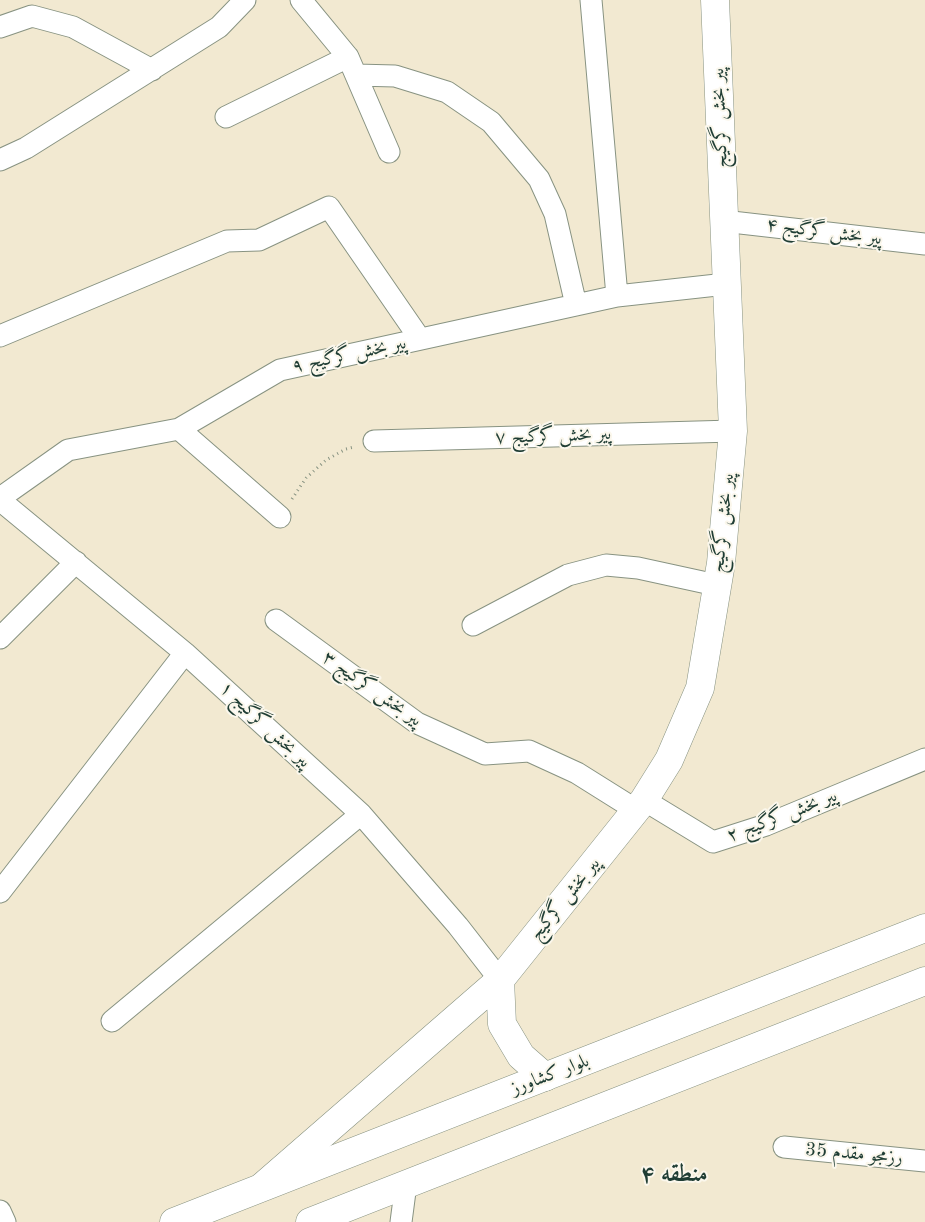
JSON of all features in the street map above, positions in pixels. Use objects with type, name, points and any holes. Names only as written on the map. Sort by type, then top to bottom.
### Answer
[{"type":"street","points":[[0,160],[26,148],[219,27],[245,0]]},
{"type":"street","points":[[591,0],[617,296]]},
{"type":"street","name":"پیر بخش گرگیج","points":[[261,1187],[500,980],[640,805],[669,760],[700,688],[721,563],[733,430],[715,0]]},
{"type":"street","points":[[307,1],[352,66],[389,152]]},
{"type":"street","points":[[0,27],[32,16],[73,27],[152,70]]},
{"type":"street","points":[[226,117],[352,66],[395,76],[447,92],[491,122],[540,179],[555,214],[576,305]]},
{"type":"street","points":[[0,336],[227,241],[259,240],[329,207],[420,340]]},
{"type":"street","name":"پیر بخش گرگیج ۴","points":[[723,221],[925,244]]},
{"type":"street","name":"پیر بخش گرگیج ۹","points":[[0,499],[68,450],[179,429],[280,370],[617,296],[726,284]]},
{"type":"street","points":[[179,429],[280,517]]},
{"type":"street","name":"پیر بخش گرگیج ۷","points":[[374,441],[733,430]]},
{"type":"street","name":"پیر بخش گرگیج ۱","points":[[0,499],[186,653],[361,814],[458,926],[500,980]]},
{"type":"street","points":[[0,638],[76,562]]},
{"type":"street","points":[[473,626],[568,575],[606,565],[638,568],[716,585]]},
{"type":"street","name":"پیر بخش گرگیج ۳","points":[[276,620],[417,723],[485,754],[529,751],[640,805]]},
{"type":"street","points":[[0,892],[186,653]]},
{"type":"street","name":"پیر بخش گرگیج ۲","points":[[640,805],[713,842],[766,825],[925,759]]},
{"type":"street","points":[[112,1022],[361,814]]},
{"type":"street","name":"بلوار کشاورز","points":[[174,1222],[925,928]]},
{"type":"street","points":[[500,980],[502,1024],[521,1056],[545,1077]]},
{"type":"street","points":[[310,1222],[925,981]]},
{"type":"street","name":"رزمجو مقدم 35","points":[[784,1147],[925,1161]]},
{"type":"street","points":[[401,1222],[406,1184]]},
{"type":"street","points":[[0,1211],[5,1222]]},
{"type":"path","points":[[280,517],[306,478],[326,460],[346,449],[374,441]]},
{"type":"district","name":"منطقه ۴","points":[[674,1175]]}]
